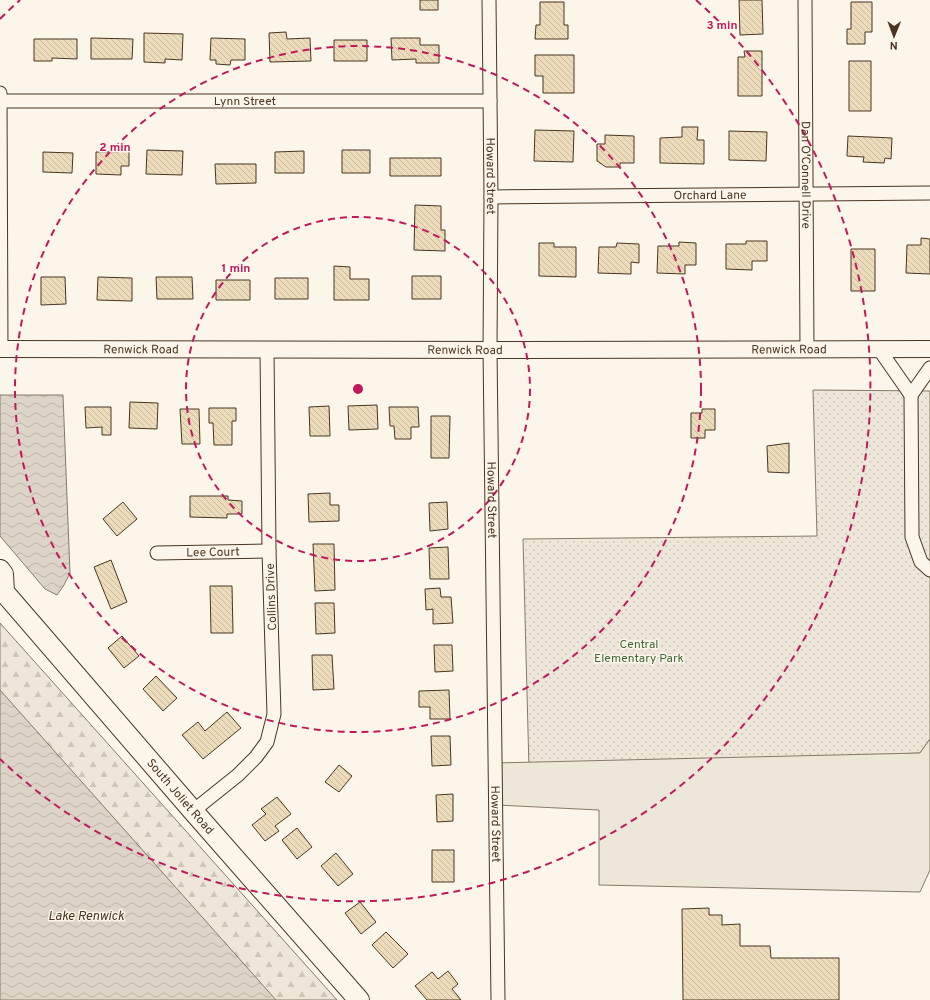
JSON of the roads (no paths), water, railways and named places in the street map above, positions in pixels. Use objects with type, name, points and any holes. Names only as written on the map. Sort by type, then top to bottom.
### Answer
[{"type":"main road","name":"South Joliet Road","points":[[0,570],[3,574],[2,592],[358,1000]]},
{"type":"street","name":"Howard Street","points":[[488,0],[491,197],[490,350],[498,1000]]},
{"type":"street","name":"Dan O'Connell Drive","points":[[805,0],[807,349]]},
{"type":"street","points":[[0,93],[1,349]]},
{"type":"street","name":"Lynn Street","points":[[0,101],[490,101]]},
{"type":"street","name":"Orchard Lane","points":[[491,197],[930,193]]},
{"type":"street","name":"Renwick Road","points":[[1,349],[930,349]]},
{"type":"street","name":"Collins Drive","points":[[193,811],[238,775],[256,757],[267,742],[274,714],[269,551],[267,349]]},
{"type":"street","points":[[879,349],[911,396],[912,537],[921,562],[930,570]]},
{"type":"street","points":[[911,396],[930,368]]},
{"type":"street","name":"Lee Court","points":[[157,553],[269,551]]},
{"type":"water","points":[[0,395],[63,395],[70,573],[57,595],[45,589],[0,536]]},
{"type":"water","name":"Lake Renwick","points":[[0,690],[276,1000],[0,1000]]},
{"type":"park label","name":"Central Elementary Park","points":[[639,651]]}]
